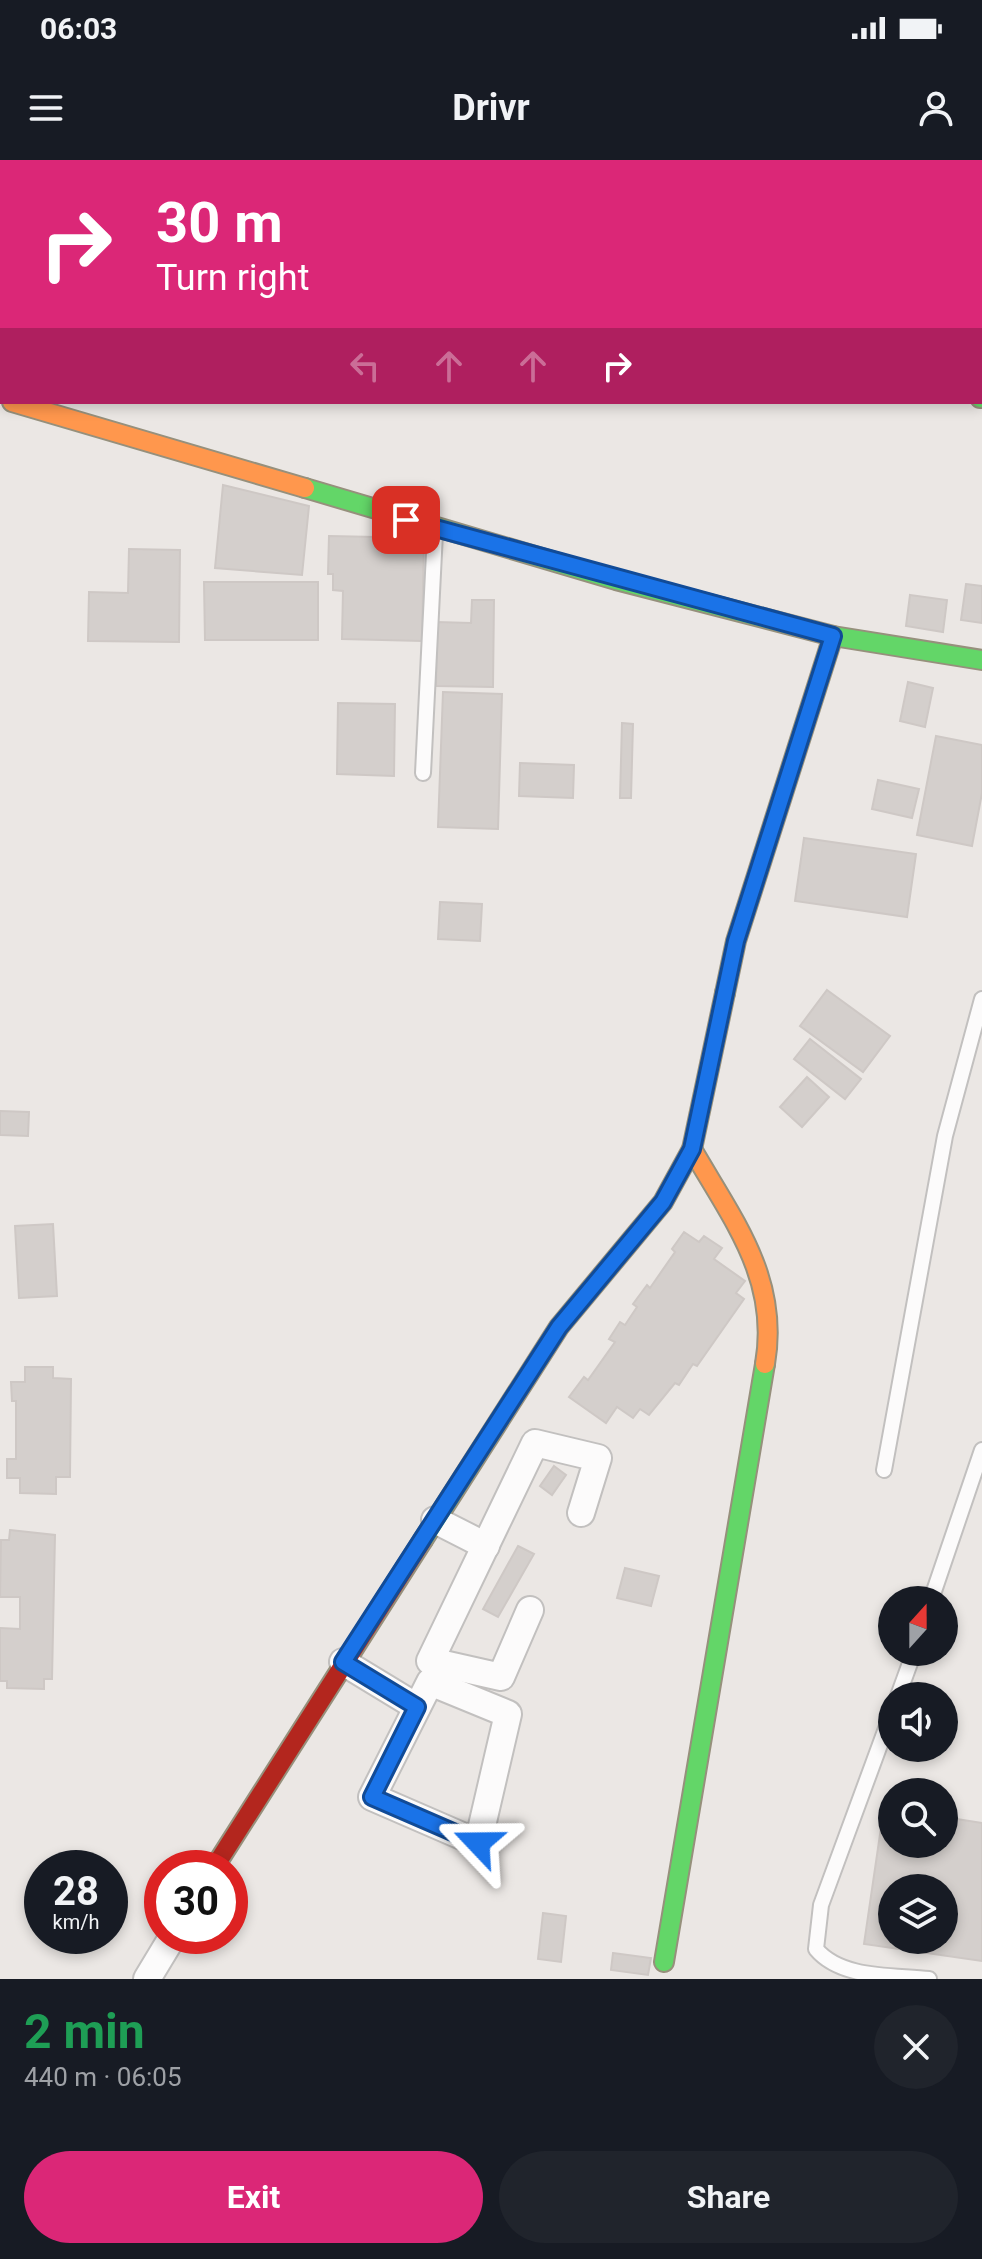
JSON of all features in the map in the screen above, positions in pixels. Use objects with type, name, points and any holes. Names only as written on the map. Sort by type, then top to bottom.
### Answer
[{"type":"main road","points":[[19,404],[616,580],[833,636],[982,660]]},
{"type":"main road","points":[[225,1850],[559,1327],[663,1202],[692,1149],[736,941],[833,636]]},
{"type":"main road","points":[[664,1962],[768,1347],[767,1303],[757,1262],[692,1149]]},
{"type":"street","points":[[530,1610],[501,1677],[430,1661],[535,1443],[598,1458],[581,1513]]},
{"type":"street","points":[[435,1520],[486,1546]]},
{"type":"street","points":[[343,1662],[417,1707]]},
{"type":"street","points":[[430,1682],[508,1714],[478,1843],[372,1797],[417,1707],[430,1682]]},
{"type":"street","points":[[159,1974],[166,1954]]},
{"type":"lane","points":[[423,773],[436,529]]},
{"type":"lane","points":[[884,1470],[945,1136],[982,999]]},
{"type":"lane","points":[[937,1586],[974,1495],[982,1450]]},
{"type":"lane","points":[[878,1750],[821,1905],[816,1949],[827,1962],[846,1969],[929,1979]]},
{"type":"building","points":[[223,485],[309,506],[302,575],[215,568]]},
{"type":"building","points":[[329,536],[424,538],[422,641],[342,639],[343,591],[333,590],[333,574],[328,574]]},
{"type":"building","points":[[129,549],[180,550],[179,642],[88,641],[89,592],[128,593]]},
{"type":"building","points":[[204,582],[318,582],[318,640],[205,640]]},
{"type":"building","points":[[966,584],[982,586],[982,623],[961,620]]},
{"type":"building","points":[[910,595],[947,600],[943,632],[906,626]]},
{"type":"building","points":[[472,600],[494,600],[493,687],[436,686],[437,622],[471,623]]},
{"type":"building","points":[[908,682],[933,688],[925,727],[900,721]]},
{"type":"building","points":[[443,692],[502,694],[498,829],[438,827]]},
{"type":"building","points":[[338,703],[395,704],[394,776],[337,774]]},
{"type":"building","points":[[622,723],[633,724],[631,798],[620,798]]},
{"type":"building","points":[[936,736],[982,745],[982,793],[972,846],[917,835]]},
{"type":"building","points":[[520,763],[574,765],[573,798],[519,796]]},
{"type":"building","points":[[878,780],[919,789],[912,818],[872,809]]},
{"type":"building","points":[[804,838],[916,854],[907,917],[795,901]]},
{"type":"building","points":[[440,902],[482,904],[480,941],[438,939]]},
{"type":"building","points":[[827,990],[890,1036],[863,1072],[800,1026]]},
{"type":"building","points":[[810,1039],[861,1079],[845,1099],[794,1059]]},
{"type":"building","points":[[807,1077],[829,1097],[802,1127],[780,1107]]},
{"type":"building","points":[[0,1111],[29,1112],[28,1136],[0,1135]]},
{"type":"building","points":[[53,1224],[57,1296],[19,1298],[15,1226]]},
{"type":"building","points":[[684,1232],[699,1242],[704,1236],[722,1248],[714,1259],[745,1281],[736,1293],[744,1299],[697,1366],[693,1364],[679,1385],[675,1383],[649,1415],[640,1409],[633,1418],[617,1407],[606,1423],[569,1397],[584,1377],[588,1380],[615,1342],[609,1339],[620,1322],[625,1325],[637,1307],[633,1304],[647,1285],[650,1288],[675,1252],[672,1249]]},
{"type":"building","points":[[25,1367],[53,1367],[53,1378],[71,1379],[70,1477],[56,1477],[56,1494],[20,1493],[20,1478],[7,1478],[7,1459],[16,1459],[16,1401],[12,1401],[11,1382],[25,1382]]},
{"type":"building","points":[[554,1466],[566,1475],[552,1495],[540,1486]]},
{"type":"building","points":[[10,1530],[55,1535],[52,1679],[44,1679],[44,1689],[7,1688],[7,1681],[0,1681],[0,1628],[20,1629],[20,1597],[0,1597],[1,1540],[9,1540]]},
{"type":"building","points":[[518,1546],[534,1554],[498,1617],[483,1609]]},
{"type":"building","points":[[625,1568],[659,1576],[651,1606],[617,1598]]},
{"type":"building","points":[[958,1819],[982,1823],[982,1961],[933,1954],[958,1954],[958,1874],[878,1874],[878,1946],[864,1944],[878,1848],[878,1858],[958,1858]]},
{"type":"building","points":[[543,1913],[566,1916],[561,1962],[538,1959]]},
{"type":"building","points":[[613,1953],[651,1958],[648,1975],[611,1970]]},
{"type":"traffic: fast","points":[[305,488],[616,580],[833,636],[982,660]]},
{"type":"traffic: fast","points":[[423,1540],[559,1327],[663,1202],[692,1149],[725,993]]},
{"type":"traffic: fast","points":[[664,1962],[765,1364]]},
{"type":"traffic: slow","points":[[19,404],[305,488]]},
{"type":"traffic: slow","points":[[692,1149],[737,1225],[759,1277],[766,1304],[768,1333],[765,1364]]},
{"type":"traffic: jam","points":[[725,993],[736,941],[833,636]]},
{"type":"traffic: jam","points":[[225,1850],[423,1540]]},
{"type":"route","points":[[406,520],[616,580],[833,636],[736,941],[692,1149],[663,1202],[559,1327],[343,1662],[417,1707],[372,1797],[478,1843]]}]
